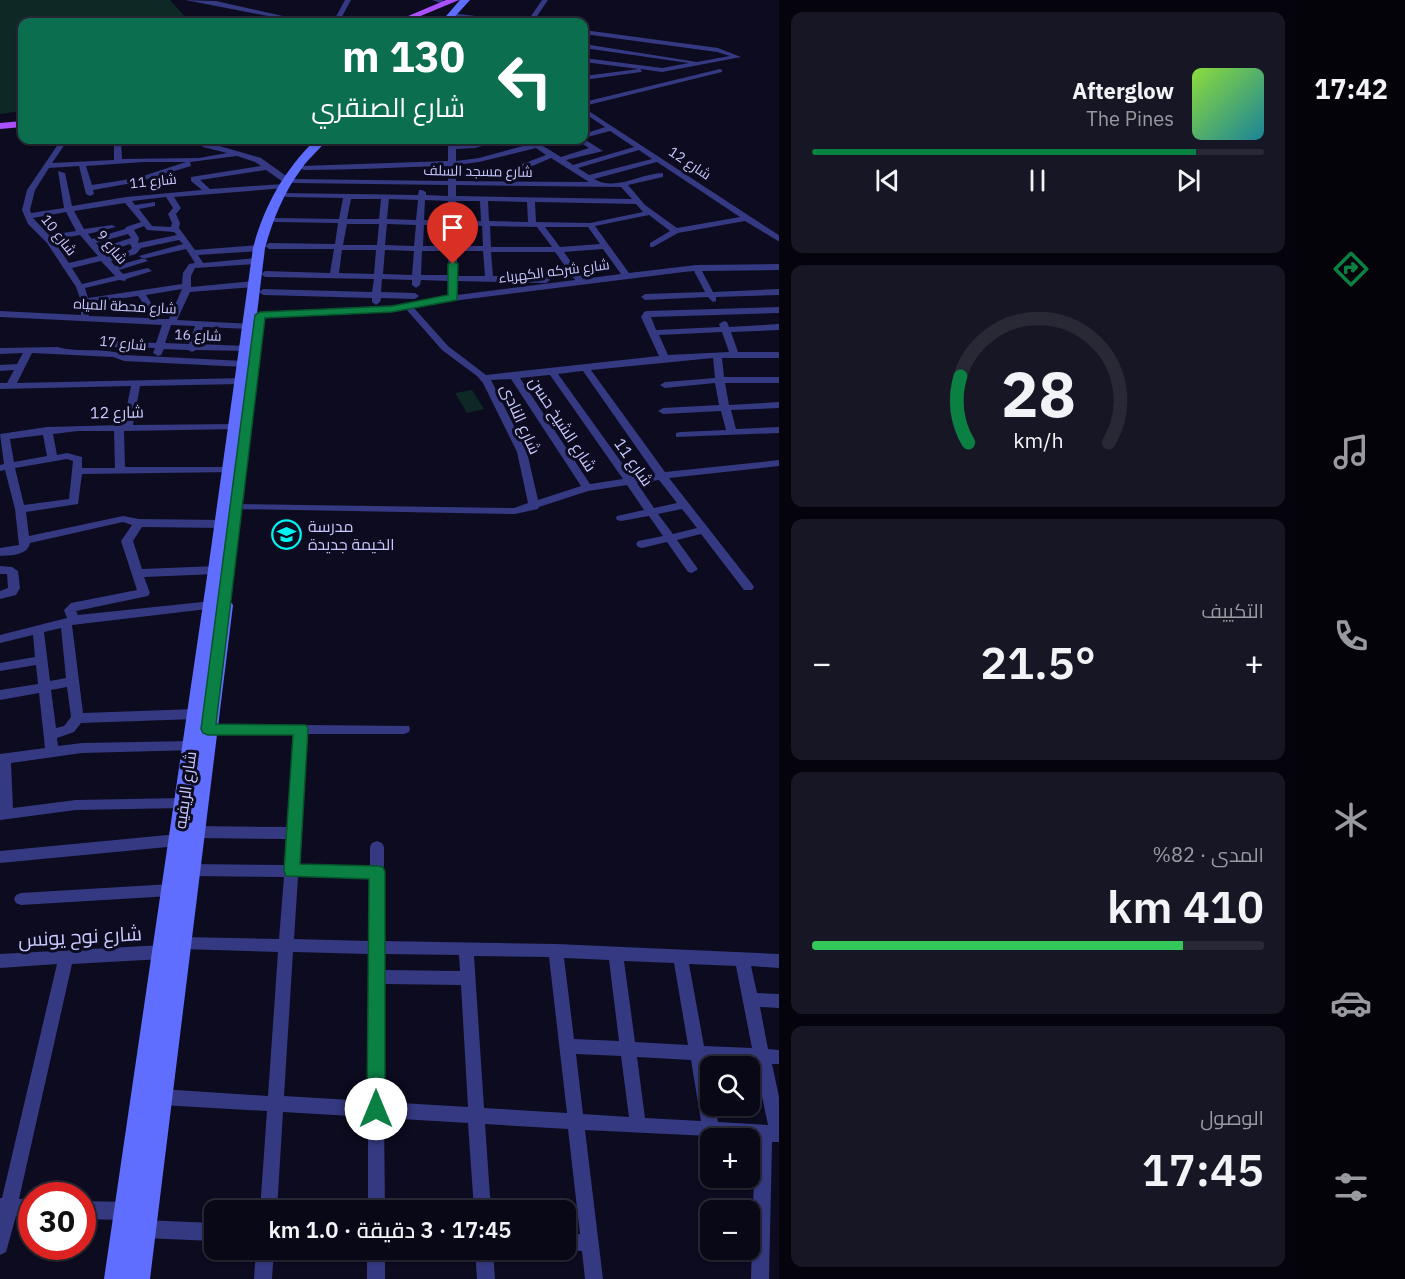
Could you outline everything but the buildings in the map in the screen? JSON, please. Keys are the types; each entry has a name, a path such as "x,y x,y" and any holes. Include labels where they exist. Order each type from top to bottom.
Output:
{"main road":[{"path":"423,18 464,0"},
{"path":"409,18 450,2"},
{"path":"0,128 18,126"}],"street":[{"path":"188,0 230,3 290,18"},
{"path":"338,18 348,0"},
{"path":"435,0 450,2"},
{"path":"449,18 464,0"},
{"path":"533,18 545,0"},
{"path":"588,33 722,51 738,57 669,70 588,61"},
{"path":"588,72 612,36"},
{"path":"588,47 704,63"},
{"path":"645,69 650,56"},
{"path":"588,77 609,76 645,69"},
{"path":"588,103 720,71"},
{"path":"609,76 617,81"},
{"path":"626,87 634,92"},
{"name":"شارع 12","path":"588,115 641,147 779,239"},
{"path":"588,135 611,128"},
{"name":"شارع 10","path":"61,144 28,197 28,216 48,238 80,287 85,301 85,318"},
{"path":"118,144 122,161 138,180 165,194 177,208 172,214 178,233 200,264"},
{"path":"204,144 238,154 268,167 291,182 347,196 638,202"},
{"name":"شارع الريفيه","path":"137,1279 190,870 183,803 196,714 237,507 255,319 270,210 321,144"},
{"path":"449,144 453,198 453,298"},
{"path":"458,144 475,146 483,144"},
{"path":"502,144 510,151"},
{"path":"586,144 608,157"},
{"path":"291,182 376,165 479,160 538,145 600,186"},
{"path":"572,168 641,147"},
{"path":"520,168 556,157 595,149"},
{"path":"41,174 61,173 122,161 198,160 238,154"},
{"path":"588,178 659,159"},
{"path":"88,188 138,180 198,160"},
{"path":"47,166 83,168"},
{"path":"178,168 196,177 268,167"},
{"path":"83,168 94,204"},
{"name":"شارع 9","path":"61,173 68,208 89,242 122,279"},
{"path":"224,174 234,190"},
{"name":"شارع مسجد السلف","path":"291,182 600,186 624,185 660,175"},
{"path":"196,177 193,180 208,191"},
{"name":"شارع الريفيه","path":"261,268 275,220 291,182"},
{"name":"شارع 11","path":"28,216 126,199 234,190 291,182"},
{"path":"113,269 143,259 190,249 261,268 412,302 423,184"},
{"path":"624,185 649,213 676,231"},
{"path":"334,276 347,196"},
{"path":"375,310 386,197"},
{"path":"126,199 154,230 178,233"},
{"path":"484,199 489,279"},
{"path":"531,200 536,224 581,282"},
{"path":"134,208 152,204"},
{"path":"275,220 590,225 649,213"},
{"path":"653,245 676,231 746,218"},
{"path":"89,242 129,231 130,228 146,223"},
{"path":"590,225 627,276"},
{"path":"48,238 112,227"},
{"path":"67,266 133,252 135,239 129,231"},
{"path":"134,244 178,233"},
{"path":"85,301 140,292 186,288 338,248 558,250 605,246"},
{"path":"155,360 186,288 189,268 200,264 334,276 548,280 563,284"},
{"name":"شارع شركه الكهرباء","path":"255,319 375,310 412,302 696,268 779,267"},
{"path":"696,268 719,312 734,354"},
{"path":"80,287 122,279 148,271"},
{"path":"140,292 149,306 153,321"},
{"path":"645,297 779,292"},
{"name":"شارع النادى","path":"412,302 444,348 484,378 522,452 534,507"},
{"path":"664,357 646,317 647,314 779,310"},
{"name":"شارع محطة المياه","path":"0,314 200,323 255,319"},
{"name":"شارع الريفيه","path":"117,1279 171,890 186,836 208,729 217,570 244,365 255,319"},
{"path":"192,349 200,323"},
{"path":"653,333 779,327"},
{"path":"111,349 117,334"},
{"name":"شارع 16","path":"111,349 160,347 192,349 244,365"},
{"name":"شارع 17","path":"0,351 111,349 124,358 244,365"},
{"path":"5,386 20,367 29,350"},
{"path":"484,378 586,369 664,357 717,354 779,355"},
{"path":"717,354 719,380 730,431"},
{"path":"5,386 136,383 244,365"},
{"path":"0,368 20,367"},
{"path":"586,369 662,476 748,587"},
{"name":"شارع 11","path":"552,372 692,569"},
{"name":"شارع الشيخ حسن","path":"514,376 587,488"},
{"path":"665,385 719,380 779,380"},
{"path":"120,471 124,427 136,383"},
{"path":"663,411 779,405"},
{"name":"شارع 12","path":"2,437 47,430 236,427"},
{"path":"47,430 53,459"},
{"path":"680,435 779,430"},
{"path":"0,552 23,549 25,541 20,509 5,467 2,437"},
{"path":"5,467 53,459 75,457 78,459 79,471 74,502 20,509"},
{"path":"237,507 515,511 534,507 587,488 662,476 779,464"},
{"path":"79,471 230,470"},
{"path":"621,518 684,505"},
{"path":"25,541 118,520 139,523 223,524"},
{"path":"50,735 69,729 77,718 72,682 70,610 75,606 144,593 127,541 139,523"},
{"path":"642,544 704,530"},
{"path":"0,570 12,571 14,588 12,592 0,595"},
{"path":"139,573 217,570"},
{"path":"0,639 70,621 217,600"},
{"path":"38,629 52,751"},
{"path":"0,667 41,660"},
{"path":"0,695 72,682"},
{"path":"77,718 196,714"},
{"path":"208,729 404,729"},
{"path":"269,1200 301,729"},
{"path":"183,803 76,805 3,814 2,759 52,751 117,746 191,746"},
{"path":"0,857 186,836 294,833"},
{"path":"376,1200 377,847"},
{"path":"190,870 377,872"},
{"path":"21,899 171,890"},
{"path":"181,943 556,951 779,961"},
{"path":"466,950 481,1200"},
{"path":"556,951 594,1279"},
{"name":"شارع نوح يونس","path":"0,961 163,952"},
{"path":"616,954 638,1125"},
{"path":"0,1246 4,1207 66,957"},
{"path":"680,957 711,1128"},
{"path":"742,959 762,1056 774,1133 760,1279"},
{"path":"376,977 468,978"},
{"path":"751,1000 779,1001"},
{"path":"566,1047 779,1057"},
{"path":"161,1097 700,1128"},
{"path":"96,1210 127,1211"},
{"path":"144,1229 204,1232"},
{"path":"576,1242 590,1243"},
{"path":"263,1279 264,1260"},
{"path":"376,1260 376,1279"},
{"path":"485,1260 486,1279"}],"green space":[{"path":"0,0 170,0 186,18 18,18 18,112 0,114"},
{"path":"472,390 484,409 467,413 455,393"}],"place":[{"name":"مدرسة الخيمة جديدة","path":"287,535"}],"route":[{"path":"376,1109 377,872 292,871 301,729 208,729 260,315 392,309 453,298 453,264"}]}
